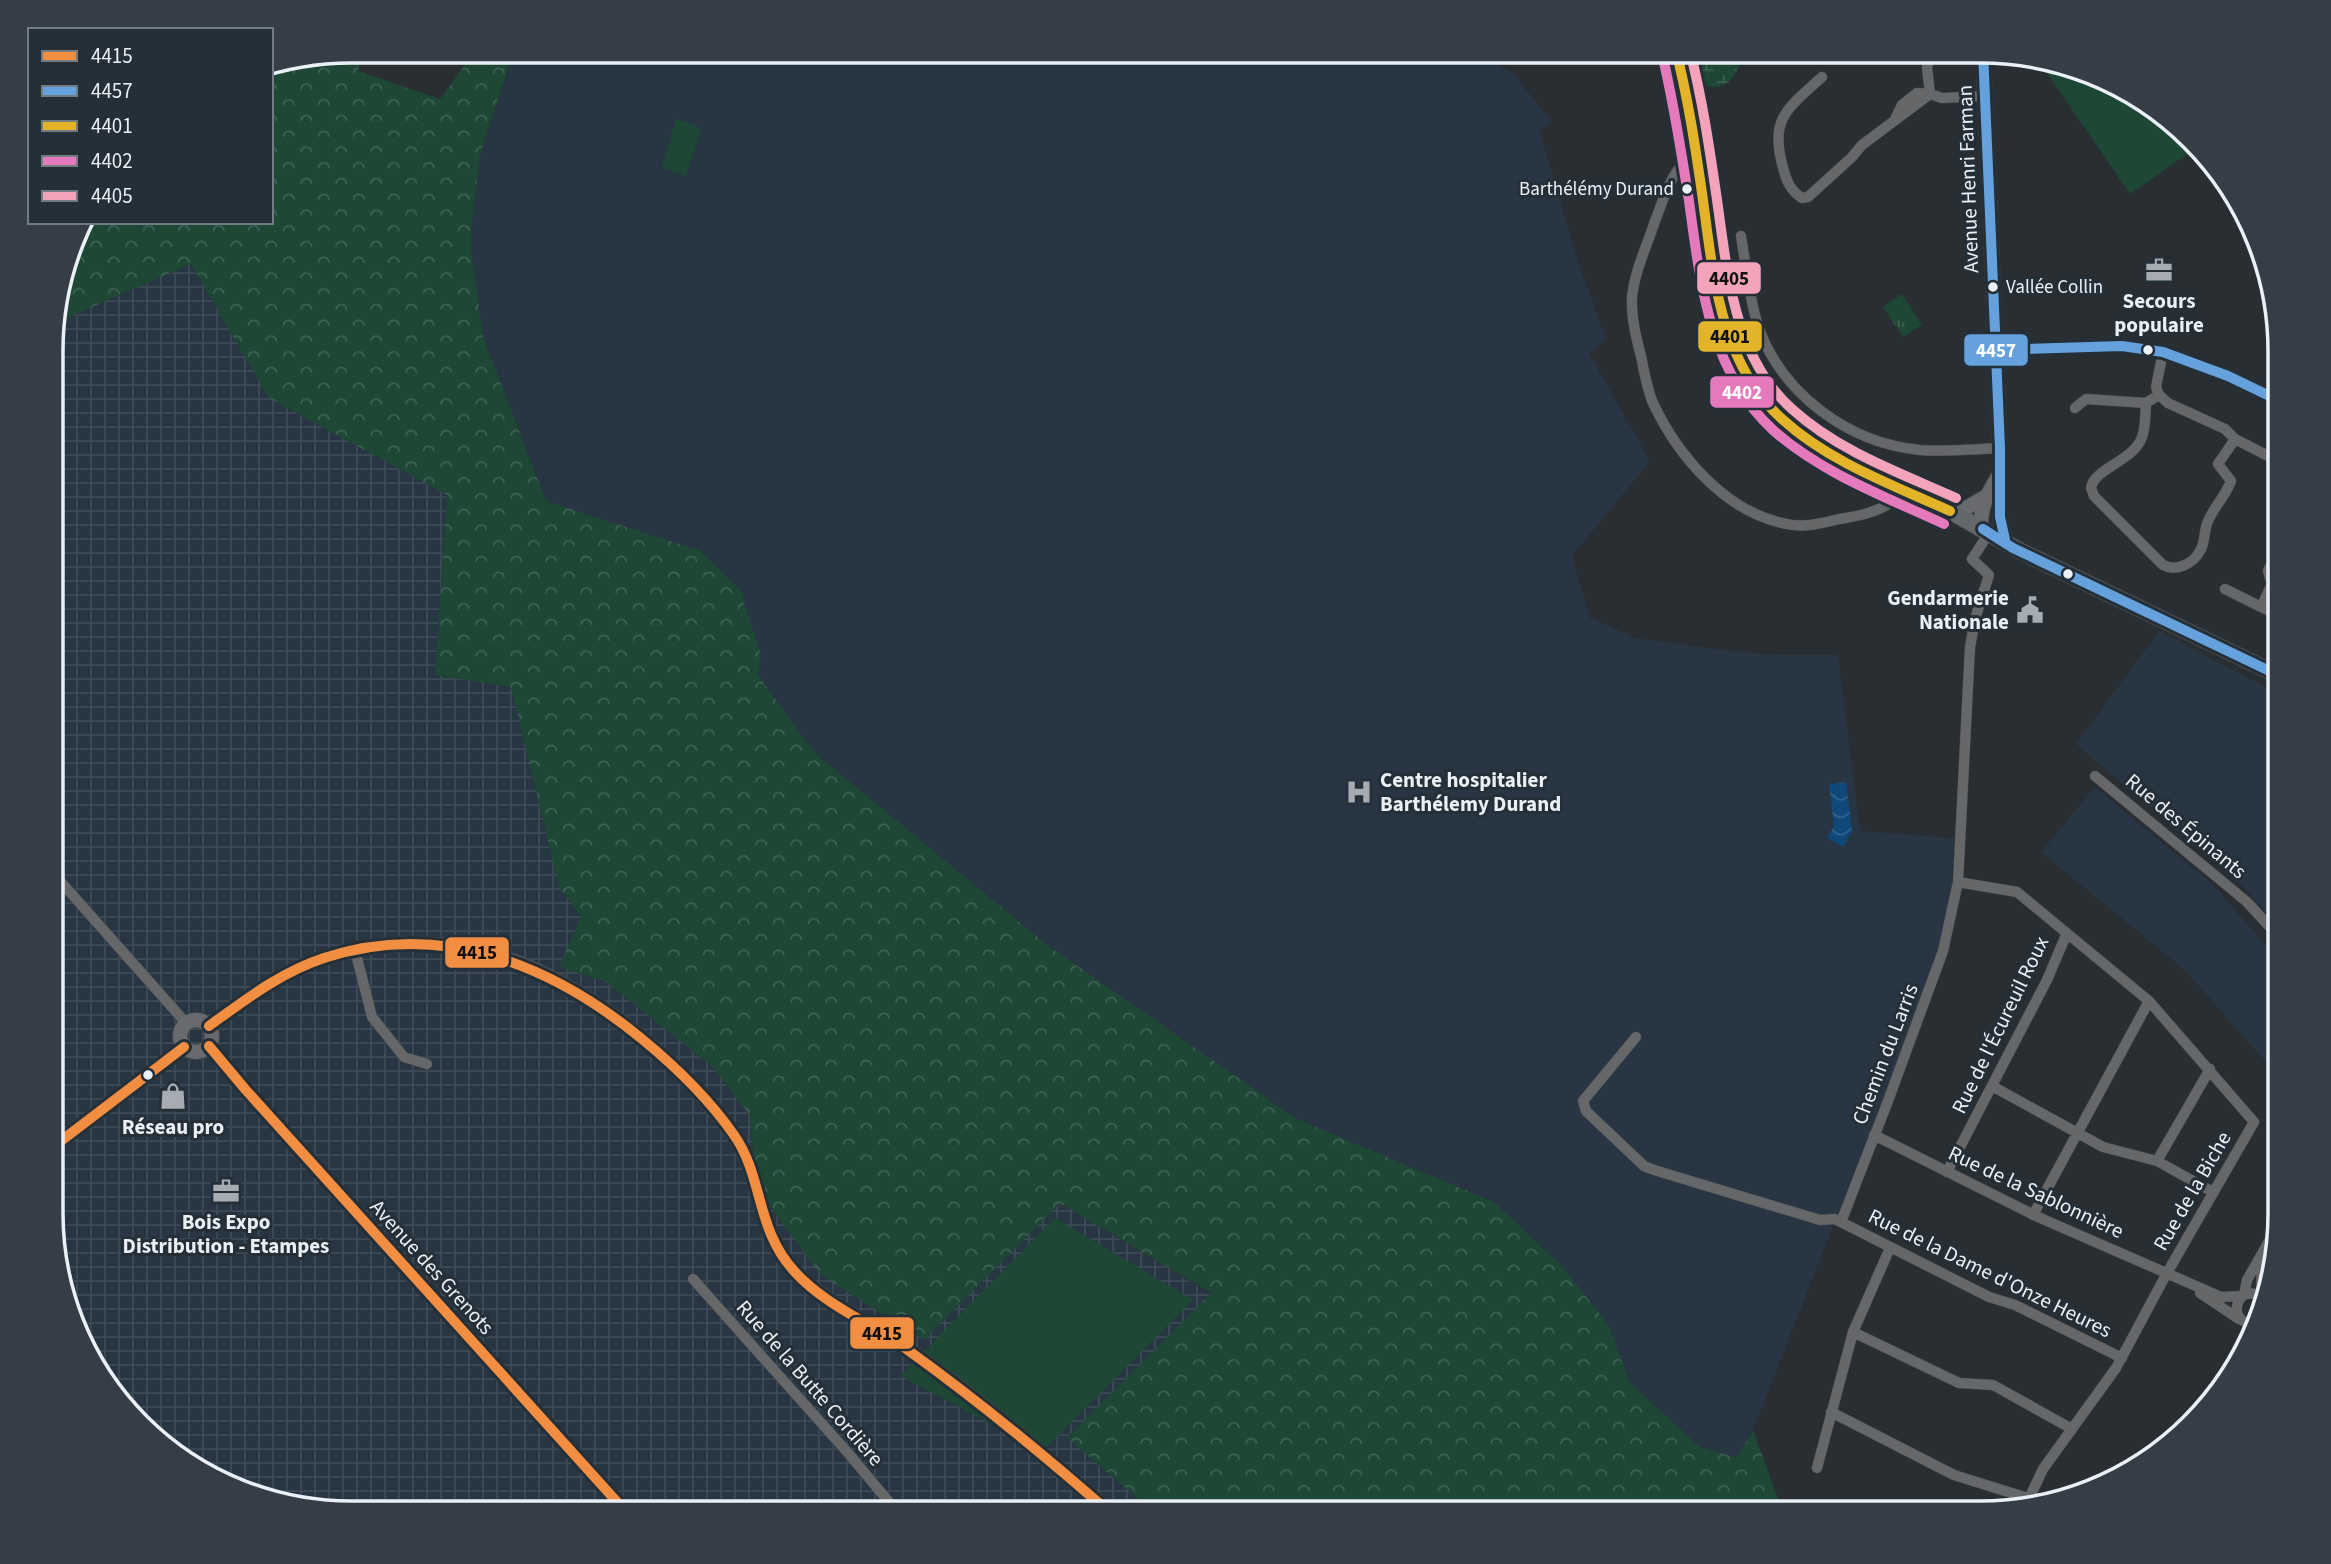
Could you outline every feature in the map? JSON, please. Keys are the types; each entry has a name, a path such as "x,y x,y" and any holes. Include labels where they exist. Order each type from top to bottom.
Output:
{"main road":[{"path":"1679,63 1717,296 1735,352 1749,380 1765,402 1782,419 1813,442 1950,512 2006,544 2268,670"},
{"name":"Avenue Henri Farman","path":"1984,63 2000,448 2000,517 2006,544"},
{"path":"1985,531 1981,511 1985,497 2000,473"},
{"path":"1950,512 1968,507 1985,497"},
{"path":"1985,531 2000,517"},
{"path":"209,1026 259,989 290,972 323,958 382,945 415,943 490,954 554,980 627,1027 659,1053 711,1106 736,1138 749,1168 766,1226 773,1241 796,1272 813,1288 902,1346 1003,1421 1096,1501"},
{"path":"196,1020 209,1026 212,1035 209,1046 201,1052 195,1052 184,1046 180,1034 186,1023 196,1020"},
{"path":"63,1139 184,1046"}],"street":[{"path":"1928,63 1930,94"},
{"path":"1822,76 1787,110 1779,123 1778,138 1783,167 1791,188 1802,198 1808,197 1862,145 1896,117 1902,105 1917,93 1942,98 1985,96"},
{"path":"1695,154 1685,160 1672,180 1632,297 1636,337 1652,401 1698,471 1719,491 1767,519 1788,525 1815,524 1859,515 1890,503"},
{"path":"1741,236 1751,301 1759,328 1770,353 1805,398 1826,415 1859,434 1891,445 1942,451 2000,448"},
{"path":"1996,349 2122,346 2163,352 2206,366 2268,395"},
{"path":"2163,352 2156,387 2159,396 2168,403 2225,429 2235,439 2268,456"},
{"path":"2075,408 2086,399 2146,403 2159,396"},
{"path":"2146,403 2143,436 2136,448 2096,477 2091,488 2094,496 2163,565 2171,569 2180,568 2200,552 2208,521 2231,481 2218,464 2235,439"},
{"name":"Chemin du Larris","path":"1841,1222 1941,959 1958,882 1970,647 1975,619 1989,575 1972,559 1985,531"},
{"path":"2225,589 2268,610"},
{"path":"2261,607 2268,592"},
{"name":"Rue des Épinants","path":"2095,775 2247,902 2268,925"},
{"name":"Rue de la Biche","path":"1958,882 2017,892 2149,1001 2254,1122 2167,1273 2122,1358 2043,1469 2033,1496"},
{"path":"63,884 186,1023"},
{"name":"Rue de l'Écureuil Roux","path":"1947,1172 2047,980 2067,933"},
{"path":"355,950 372,1017 404,1057 427,1064"},
{"path":"2033,1215 2149,1001"},
{"path":"1636,1037 1583,1101 1586,1111 1644,1166 1820,1220 1835,1219 1841,1222"},
{"name":"Avenue des Grenots","path":"209,1046 616,1501"},
{"path":"2157,1161 2210,1069"},
{"path":"1992,1086 2103,1147 2157,1161 2213,1192"},
{"name":"Rue de la Sablonnière","path":"1874,1135 2033,1215 2183,1280"},
{"name":"Rue de la Dame d'Onze Heures","path":"1841,1222 1989,1297 2015,1305 2122,1358"},
{"path":"2247,1320 2236,1305 2266,1247"},
{"path":"1817,1468 1853,1332 1890,1248"},
{"path":"2262,1255 2262,1269"},
{"name":"Rue de la Butte Cordière","path":"693,1279 888,1501"},
{"path":"2183,1280 2221,1297 2252,1293 2256,1296"},
{"path":"2183,1280 2247,1321"},
{"path":"1853,1332 1959,1383 1993,1385 2072,1429"},
{"path":"1831,1412 1954,1475 2022,1498"}],"shaded area":[{"name":"Centre hospitalier Barthélemy Durand","path":"511,63 1495,63 1511,71 1552,122 1539,129 1578,261 1606,339 1589,353 1650,461 1572,556 1590,618 1636,638 1729,651 1838,655 1860,831 1954,838 1952,887 1937,955 1925,992 1753,1430 1737,1458 1699,1446 1630,1383 1608,1324 1559,1263 1494,1202 1297,1119 1046,944 815,753 757,674 701,551 546,501 483,336 470,241 480,155"},
{"path":"191,264 269,398 447,495 435,675 511,687 559,887 581,917 560,967 605,981 713,1067 750,1116 756,1188 924,1340 1060,1203 1211,1294 1067,1438 1141,1501 313,1499 258,1486 223,1471 176,1442 134,1403 111,1373 93,1341 78,1306 65,1251 65,319"},
{"path":"2159,631 2268,689 2268,915 2244,887 2076,744"},
{"path":"2095,787 2212,884 2268,947 2268,1064 2186,971 2041,852"}],"green space":[{"path":"360,63 358,71 440,99 466,63 510,63 480,155 470,241 483,336 546,501 701,551 740,590 761,655 757,674 815,753 1046,944 1297,1119 1494,1202 1559,1263 1608,1324 1630,1383 1699,1446 1737,1458 1753,1430 1779,1501 1141,1501 1067,1438 1211,1293 1060,1203 924,1340 821,1275 756,1188 750,1116 713,1067 605,981 559,967 581,917 559,887 511,687 435,675 447,495 269,398 191,264 65,319 78,258 93,224 273,224 273,74 313,65"},
{"path":"1696,63 1740,63 1736,73 1722,86 1699,84"},
{"path":"2045,71 2090,85 2140,111 2189,153 2130,194"},
{"path":"676,119 701,128 686,176 662,168"},
{"path":"1902,294 1922,325 1903,337 1883,307"},
{"path":"1055,1218 1193,1300 1043,1451 900,1376"}],"water":[{"path":"1846,782 1852,831 1843,847 1827,838 1834,826 1829,784"}],"transit line":[{"name":"4402","path":"1664,63 1704,293 1721,353 1734,381 1751,407 1773,430 1812,459 1855,483 1944,524"},
{"name":"4401","path":"1679,63 1722,314 1744,371 1761,396 1782,419 1820,448 1862,471 1950,511"},
{"name":"4405","path":"1693,63 1705,122 1729,280 1744,337 1756,363 1772,388 1792,409 1829,437 1870,460 1956,498"},
{"name":"4457","path":"1984,63 2000,448 2000,517 2006,544"},
{"name":"4457","path":"1996,350 2122,346 2163,352 2228,376 2268,395"},
{"name":"4457","path":"1983,529 2013,548 2268,670"},
{"name":"4415","path":"209,1026 264,987 293,971 324,958 368,947 410,944 452,947 493,956 532,970 570,989 607,1012 642,1039 714,1109 744,1151 766,1221 782,1256 807,1284 833,1304 905,1348 958,1387 1096,1501"},
{"name":"4415","path":"209,1046 616,1501"},
{"name":"4415","path":"63,1139 184,1047"}],"place":[{"name":"Barthélémy Durand","path":"1687,189"},
{"name":"Secours populaire","path":"2159,270"},
{"name":"Vallée Collin","path":"1993,287"},
{"name":"Gendarmerie Nationale","path":"2030,610"},
{"name":"Centre hospitalier Barthélemy Durand","path":"1359,792"},
{"name":"Réseau pro","path":"173,1096"},
{"name":"Bois Expo Distribution - Etampes","path":"226,1191"}]}
